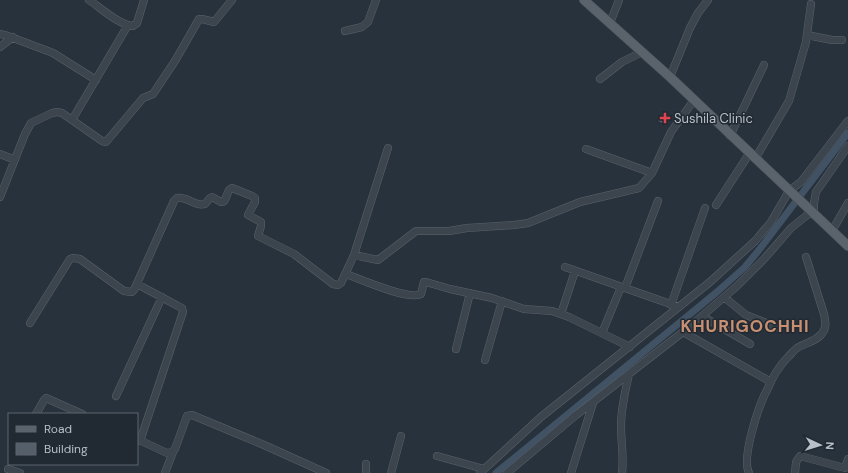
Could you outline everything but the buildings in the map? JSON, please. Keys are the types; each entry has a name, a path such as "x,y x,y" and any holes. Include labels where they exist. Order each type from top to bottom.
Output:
{"main road":[{"path":"584,0 670,77 730,136 848,246"}],"street":[{"path":"89,0 122,22 133,26 137,23 144,0"},
{"path":"0,198 25,134 31,123 57,112 62,113 102,141 106,142 143,98 153,94 175,61 199,19 214,22 232,0"},
{"path":"345,31 362,27 368,22 376,0"},
{"path":"610,23 619,0"},
{"path":"670,77 690,28 698,13 708,0"},
{"path":"716,205 789,102 807,36 811,4"},
{"path":"72,120 128,25"},
{"path":"0,34 13,37 53,53 96,80"},
{"path":"807,36 842,40"},
{"path":"0,47 13,37"},
{"path":"600,79 622,62 642,52"},
{"path":"730,136 764,65"},
{"path":"354,255 378,260 416,231 449,231 528,223 580,202 639,188 652,173 671,132 694,100"},
{"path":"437,456 482,471 541,417 710,282 761,234 791,193 848,121"},
{"path":"507,473 724,298 755,268 791,228 811,212 816,192 848,146"},
{"path":"30,323 70,260 73,258 80,259 124,291 132,292 174,201 177,198 182,198 200,205 205,204 212,197 223,202 225,201 228,190 232,188 255,198 255,202 248,215 261,222 258,234 259,238 294,254 333,284 338,285 342,283 354,255 388,148"},
{"path":"586,149 652,173"},
{"path":"0,154 15,160"},
{"path":"602,333 623,288 658,201"},
{"path":"832,231 848,203"},
{"path":"671,305 705,208"},
{"path":"749,473 746,462 747,451 766,392 771,382 788,357 798,348 819,337 824,331 826,323 824,314 806,257"},
{"path":"565,267 679,308"},
{"path":"561,314 575,271"},
{"path":"346,274 385,289 415,296 421,294 424,282 426,282 484,296 524,309 552,311 630,347"},
{"path":"137,284 182,308 183,312 139,440 167,453 173,452"},
{"path":"456,349 470,293"},
{"path":"116,396 162,297"},
{"path":"724,298 746,315 777,327"},
{"path":"485,360 502,301"},
{"path":"702,316 750,344"},
{"path":"683,332 771,382"},
{"path":"622,473 622,406 629,374"},
{"path":"37,413 46,398 80,413"},
{"path":"571,473 593,403"},
{"path":"165,473 187,416 189,415 264,445 326,473"},
{"path":"391,473 401,436"},
{"path":"795,473 796,462 800,456 845,468 848,459"},
{"path":"366,464 366,473"},
{"path":"9,469 20,473"}],"waterway":[{"path":"496,473 717,292 745,267 848,133"}],"place":[{"name":"Sushila Clinic","path":"665,118"}],"district":[{"name":"KHURIGOCHHI","path":"745,326"}]}
